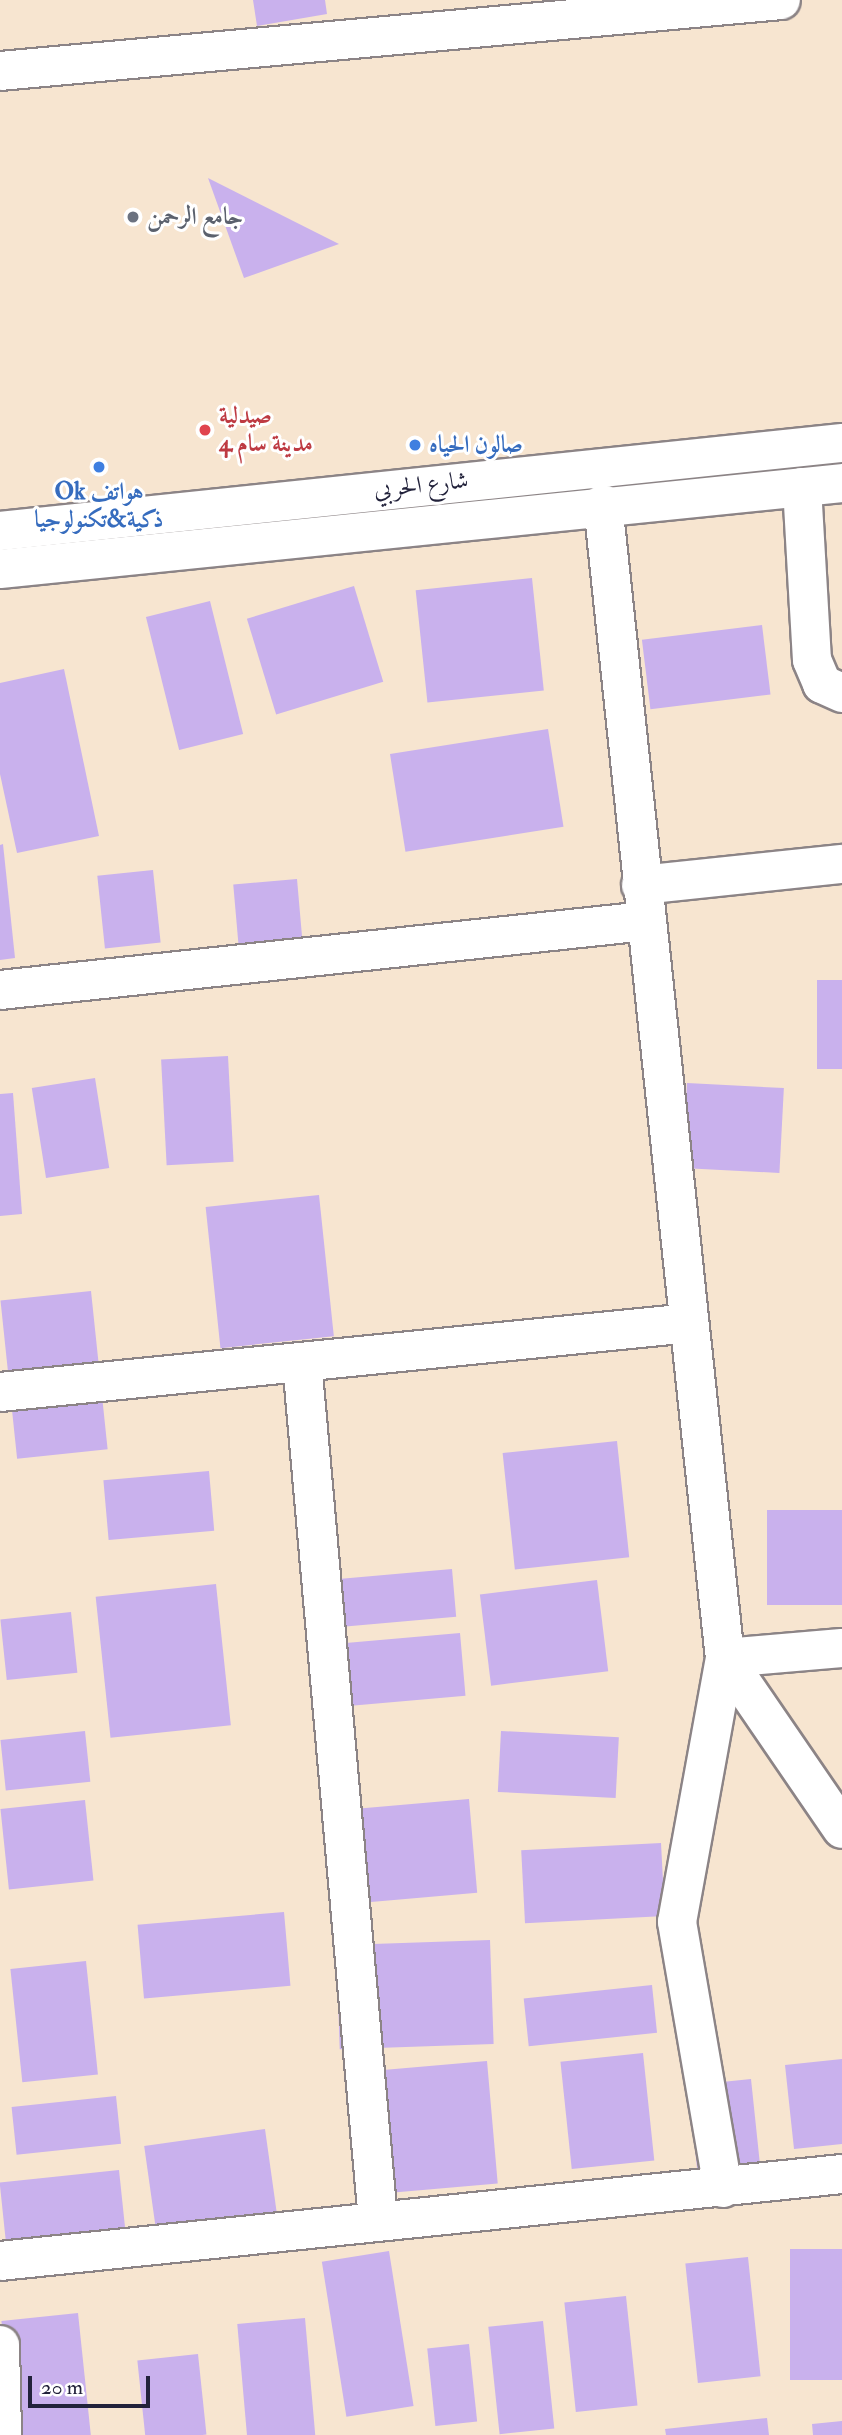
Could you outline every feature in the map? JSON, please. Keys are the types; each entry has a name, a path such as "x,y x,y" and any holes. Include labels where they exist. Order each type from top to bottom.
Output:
{"street":[{"path":"0,71 781,0"},
{"name":"شارع الحربي","path":"0,531 842,443"},
{"name":"شارع الحربي","path":"0,569 603,505 842,483"},
{"path":"802,487 812,660 822,684 842,693"},
{"path":"603,505 725,1658 677,1922 723,2188"},
{"path":"0,990 644,903 842,864"},
{"path":"0,1392 690,1323"},
{"path":"302,1362 378,2220"},
{"path":"725,1658 842,1648"},
{"path":"725,1658 842,1829"},
{"path":"0,2261 842,2174"},
{"path":"0,2345 2,2435"}],"building":[{"path":"253,0 325,0 327,14 257,26"},
{"path":"208,178 339,244 244,278"},
{"path":"532,578 544,690 427,703 416,590"},
{"path":"354,586 383,682 276,714 247,619"},
{"path":"210,601 243,734 179,750 146,617"},
{"path":"762,625 771,694 650,709 642,640"},
{"path":"64,669 99,836 17,853 0,774 0,683"},
{"path":"548,729 563,827 405,852 390,754"},
{"path":"3,844 15,958 0,960 0,845"},
{"path":"153,870 161,943 105,948 97,876"},
{"path":"297,879 302,942 239,947 233,885"},
{"path":"817,980 842,980 842,1069 817,1069"},
{"path":"228,1056 234,1162 167,1165 161,1060"},
{"path":"95,1078 109,1168 46,1178 32,1088"},
{"path":"687,1083 784,1088 779,1173 683,1168"},
{"path":"13,1093 22,1214 0,1216 0,1094"},
{"path":"319,1195 334,1336 220,1348 206,1207"},
{"path":"91,1291 108,1449 17,1459 0,1301"},
{"path":"617,1441 629,1557 515,1569 503,1453"},
{"path":"209,1471 214,1531 109,1540 103,1480"},
{"path":"767,1510 842,1510 842,1605 767,1605"},
{"path":"452,1569 456,1617 312,1629 308,1582"},
{"path":"597,1580 608,1671 491,1686 480,1594"},
{"path":"216,1584 231,1725 111,1738 96,1597"},
{"path":"71,1612 77,1673 7,1680 0,1619"},
{"path":"460,1633 465,1696 317,1709 312,1646"},
{"path":"85,1731 90,1782 6,1791 0,1740"},
{"path":"501,1731 619,1737 616,1798 498,1792"},
{"path":"469,1799 477,1893 357,1903 348,1810"},
{"path":"85,1800 93,1881 9,1889 0,1809"},
{"path":"661,1843 665,1916 525,1923 521,1850"},
{"path":"284,1912 290,1986 144,1999 138,1925"},
{"path":"490,1940 494,2044 340,2049 336,1945"},
{"path":"86,1961 98,2074 22,2082 10,1969"},
{"path":"652,1985 657,2033 529,2046 524,1998"},
{"path":"643,2053 654,2160 572,2169 560,2062"},
{"path":"842,2059 842,2144 794,2149 785,2065"},
{"path":"487,2061 498,2184 388,2193 377,2071"},
{"path":"751,2079 761,2174 698,2181 688,2086"},
{"path":"116,2096 121,2144 17,2155 12,2107"},
{"path":"265,2129 277,2216 156,2233 144,2146"},
{"path":"119,2170 127,2246 8,2258 0,2183"},
{"path":"790,2249 842,2249 842,2380 790,2380"},
{"path":"389,2251 414,2406 346,2417 322,2262"},
{"path":"748,2257 761,2376 698,2383 685,2264"},
{"path":"626,2296 637,2405 576,2412 564,2302"},
{"path":"78,2313 91,2435 13,2435 1,2321"},
{"path":"305,2318 315,2435 247,2435 237,2324"},
{"path":"543,2321 554,2428 500,2434 488,2327"},
{"path":"469,2344 477,2422 435,2426 427,2348"},
{"path":"198,2354 206,2435 145,2435 137,2360"},
{"path":"767,2418 769,2435 666,2435 665,2429"},
{"path":"842,2421 842,2435 813,2435 812,2424"}],"place":[{"name":"جامع الرحمن","path":"133,217"},
{"name":"صيدلية مدينة سام 4","path":"205,430"},
{"name":"صالون الحياه","path":"415,445"},
{"name":"Ok هواتف ذكية&تكنولوجيا","path":"99,467"}]}
